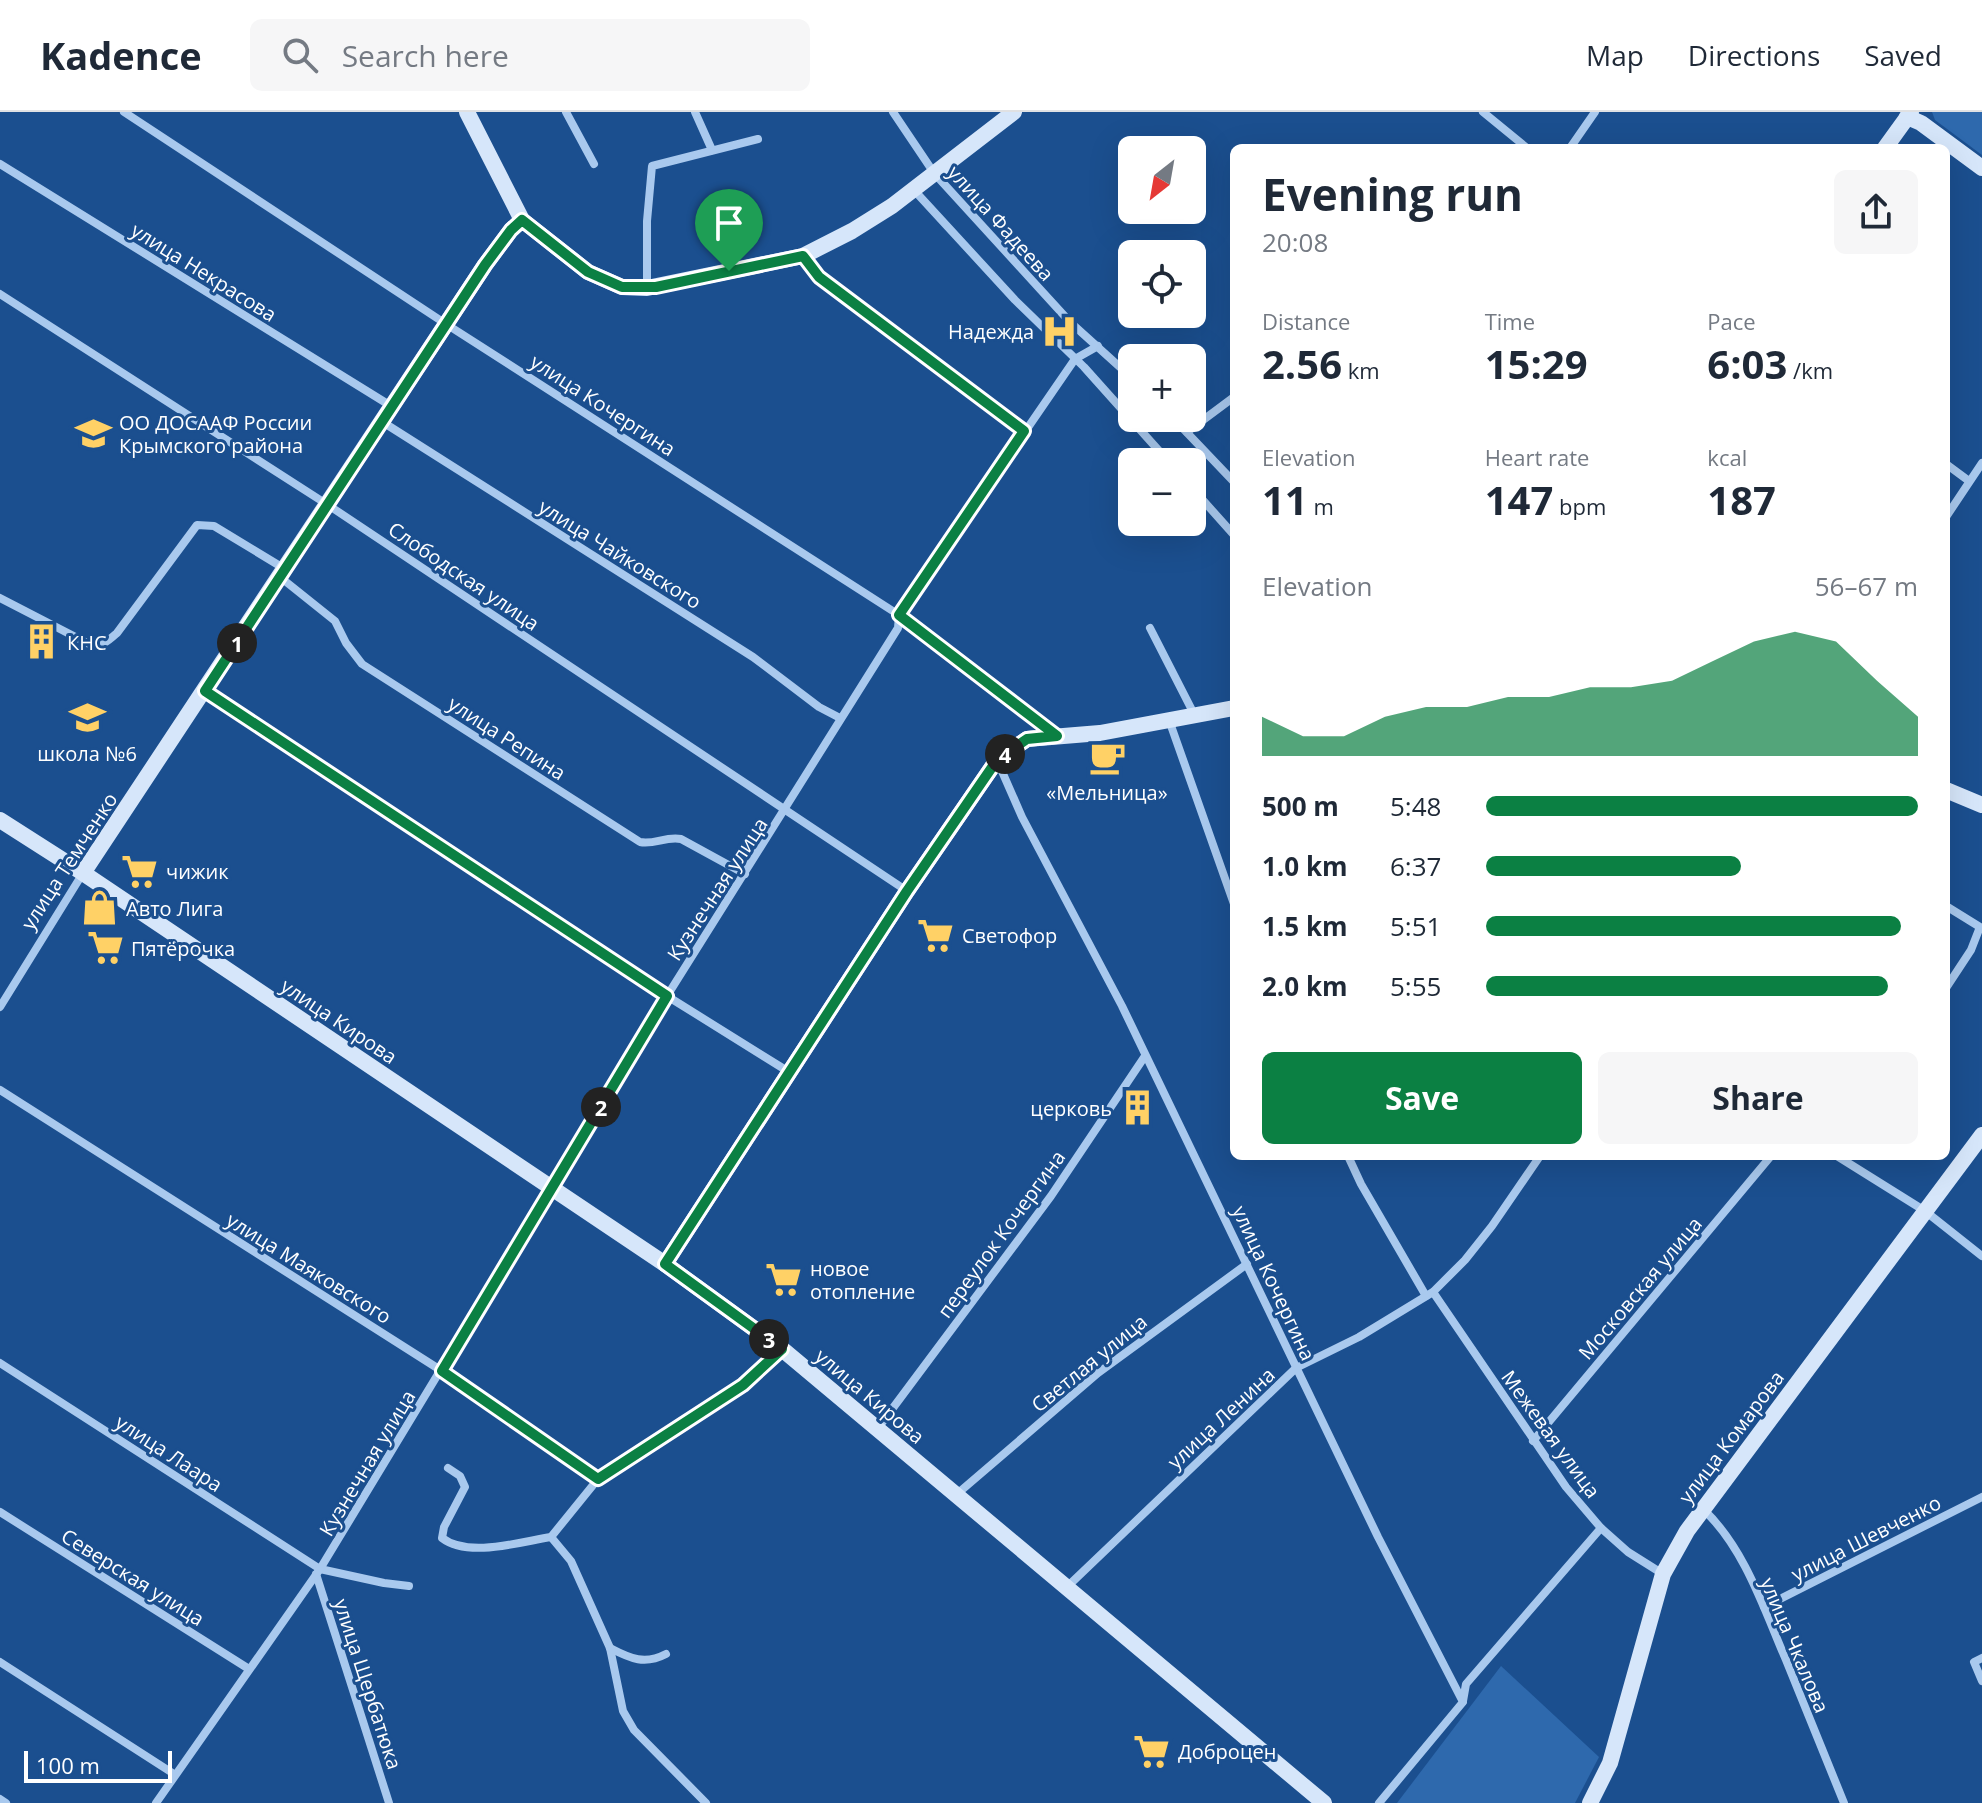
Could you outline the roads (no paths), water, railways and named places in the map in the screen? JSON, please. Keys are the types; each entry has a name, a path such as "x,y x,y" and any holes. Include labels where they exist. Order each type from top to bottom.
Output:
{"main road":[{"path":"467,112 522,220 588,272 622,287 647,288 803,256 892,206 1014,112"},
{"path":"1887,144 1905,114 1949,144"},
{"path":"1950,144 1982,168"},
{"name":"улица Темченко","path":"83,873 328,505 380,421 485,265 522,220"},
{"path":"665,1264 907,891 997,760 1027,739 1100,733 1230,709"},
{"path":"1950,792 1982,805"},
{"name":"улица Кирова","path":"0,820 665,1264 782,1349 1324,1803"},
{"name":"улица Комарова","path":"1590,1803 1610,1763 1663,1574 1676,1549 1702,1508 1982,1135"}],"street":[{"name":"улица Кочергина","path":"124,112 446,324 899,615 1057,736"},
{"path":"566,112 594,164"},
{"path":"695,112 712,150"},
{"name":"улица Фадеева","path":"893,112 934,173 1062,313 1118,365"},
{"path":"1483,112 1522,144"},
{"path":"1573,144 1595,112"},
{"path":"647,288 647,221 652,166 758,139"},
{"name":"улица Некрасова","path":"0,164 391,406"},
{"name":"улица Фадеева","path":"913,189 1156,448"},
{"path":"803,256 819,277 1024,431"},
{"name":"Слободская улица","path":"0,294 328,505 907,891"},
{"path":"1075,359 1098,346"},
{"name":"Кузнечная улица","path":"156,1803 318,1572 553,1189 667,996 898,628 899,615 1075,359"},
{"path":"1206,418 1230,400"},
{"name":"улица Чайковского","path":"380,421 753,657 819,707 840,718"},
{"path":"1187,432 1230,478"},
{"path":"1950,511 1982,463"},
{"path":"1950,467 1969,481"},
{"path":"1206,504 1230,531"},
{"name":"улица Репина","path":"0,598 91,645 99,646 117,633 197,525 214,526 283,573 335,621 362,664 613,825 646,843 672,837 681,839 745,874"},
{"path":"1150,628 1194,715"},
{"path":"205,691 667,996 789,1072"},
{"path":"1169,720 1230,893"},
{"name":"улица Кочергина","path":"997,760 1022,817 1122,1006 1378,1537 1463,1702"},
{"name":"улица Темченко","path":"0,1007 83,873"},
{"path":"1950,908 1980,927 1971,950 1950,982"},
{"name":"переулок Кочергина","path":"878,1428 1051,1196 1145,1056"},
{"name":"улица Маяковского","path":"0,1090 442,1371 598,1479"},
{"name":"Межевая улица","path":"1350,1160 1361,1184 1430,1294 1566,1487 1601,1528 1628,1552 1663,1574"},
{"name":"улица Ленина","path":"1068,1586 1296,1368 1359,1337 1430,1294 1465,1260 1537,1160"},
{"name":"Московская улица","path":"1533,1441 1768,1160"},
{"path":"1844,1160 1925,1211 1982,1256"},
{"name":"Светлая улица","path":"957,1495 1098,1373 1247,1264"},
{"path":"448,1468 460,1476 465,1487 444,1527 442,1538 451,1545 475,1549 551,1537 598,1479 743,1385 782,1349"},
{"name":"улица Лаара","path":"0,1363 318,1572"},
{"name":"улица Шевченко","path":"1764,1607 1982,1497"},
{"name":"улица Чкалова","path":"1702,1508 1716,1521 1735,1550 1764,1607 1844,1803"},
{"name":"Северская улица","path":"0,1512 249,1669"},
{"path":"1379,1803 1463,1702 1466,1684 1601,1528"},
{"path":"551,1537 571,1561 610,1648 623,1711 634,1730 706,1803"},
{"path":"318,1572 409,1586"},
{"name":"улица Щербатюка","path":"318,1572 389,1803"},
{"path":"610,1648 629,1658 646,1662 666,1654"},
{"path":"1982,1658 1974,1662 1982,1681"},
{"path":"0,1662 174,1774"},
{"path":"0,1799 6,1803"}],"place":[{"name":"Надежда","path":"1060,331"},
{"name":"ОО ДОСААФ России Крымского района","path":"93,433"},
{"name":"КНС","path":"41,642"},
{"name":"школа №6","path":"87,718"},
{"name":"«Мельница»","path":"1107,757"},
{"name":"чижик","path":"140,871"},
{"name":"Авто Лига","path":"100,908"},
{"name":"Светофор","path":"936,935"},
{"name":"Пятёрочка","path":"105,948"},
{"name":"церковь","path":"1138,1108"},
{"name":"новое отопление","path":"784,1280"},
{"name":"Доброцен","path":"1152,1751"}]}
